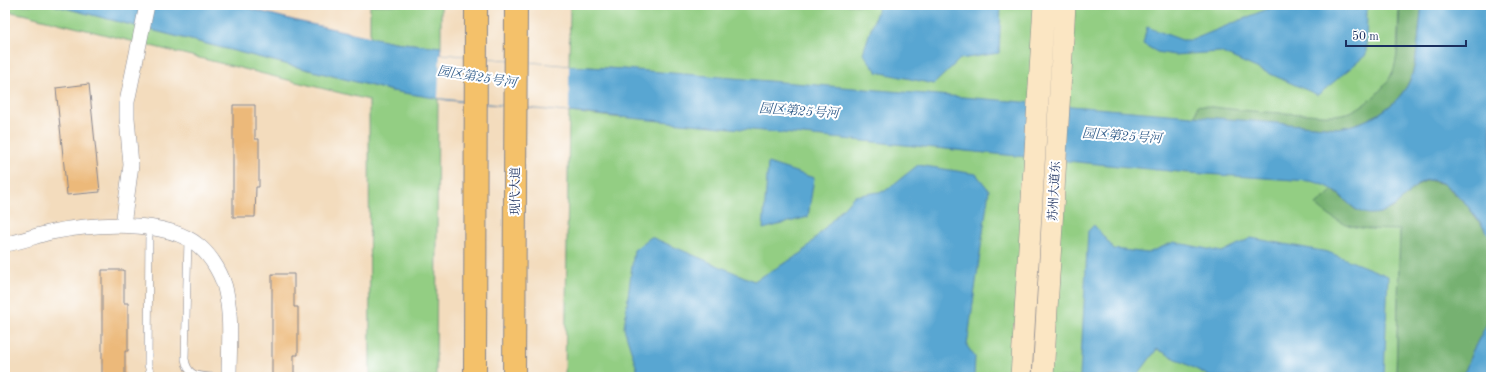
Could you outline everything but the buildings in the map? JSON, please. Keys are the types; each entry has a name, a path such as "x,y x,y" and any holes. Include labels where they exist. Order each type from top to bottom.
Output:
{"main road":[{"path":"475,377 476,5"},
{"name":"现代大道","path":"514,377 516,5"},
{"name":"苏州大道东","path":"1021,377 1044,5"},
{"name":"苏州大道东","path":"1043,377 1065,5"}],"street":[{"path":"124,225 132,156 127,118 127,102 147,5"},
{"path":"5,244 17,243 51,232 124,225 149,227 177,234 188,239 199,246 212,261 220,275 226,291 229,309 229,377"}],"lane":[{"path":"149,227 148,365 153,377"},
{"path":"188,239 186,367 191,373 197,376 214,377"}],"green space":[{"path":"5,5 53,5 392,91 438,98 436,377 370,377 369,100 5,11"},
{"path":"370,5 441,5 441,47 394,42 370,37"},
{"path":"570,5 1399,5 1397,59 1400,230 1396,377 565,377 569,112 622,118 622,69 569,66"},
{"path":"1400,5 1422,5 1417,50 1412,75 1407,86 1400,96 1382,112 1360,123 1337,128 1195,117 1198,105 1252,111 1324,115 1347,113 1358,108 1371,99 1381,89 1393,71 1398,47"},
{"path":"1428,180 1444,184 1466,204 1491,238 1491,316 1472,352 1463,377 1396,377 1400,230 1365,229 1355,227 1336,220 1316,205 1333,190 1356,210 1378,213 1393,208 1419,184"}],"water":[{"name":"园区第25号河","path":"53,5 236,5 297,21 394,42 441,47 440,54 569,66 624,69 1337,128 1360,123 1382,112 1400,96 1407,86 1412,75 1416,59 1422,5 1491,5 1491,238 1464,202 1446,186 1437,181 1428,180 1422,182 1389,209 1380,213 1369,214 1358,211 1332,189 1309,181 1189,173 447,100 392,91"},
{"path":"879,5 1001,5 999,53 960,59 934,84 877,72 863,53"},
{"path":"1277,5 1371,5 1367,10 1366,55 1318,95 1220,52 1174,55 1157,52 1143,44 1147,27 1182,40 1192,40"},
{"path":"768,163 814,178 808,217 763,229"},
{"path":"918,165 976,174 989,190 967,346 975,357 974,377 637,377 637,369 624,328 634,250 651,237 754,281 802,253 854,196 885,191"},
{"path":"1094,225 1114,249 1148,253 1174,242 1222,252 1251,238 1328,252 1388,276 1384,377 1211,377 1157,349 1136,377 1080,377 1088,231"},
{"path":"1491,316 1491,377 1463,377 1472,352"}],"pier":[{"path":"440,54 569,66 569,112 438,98"}]}
